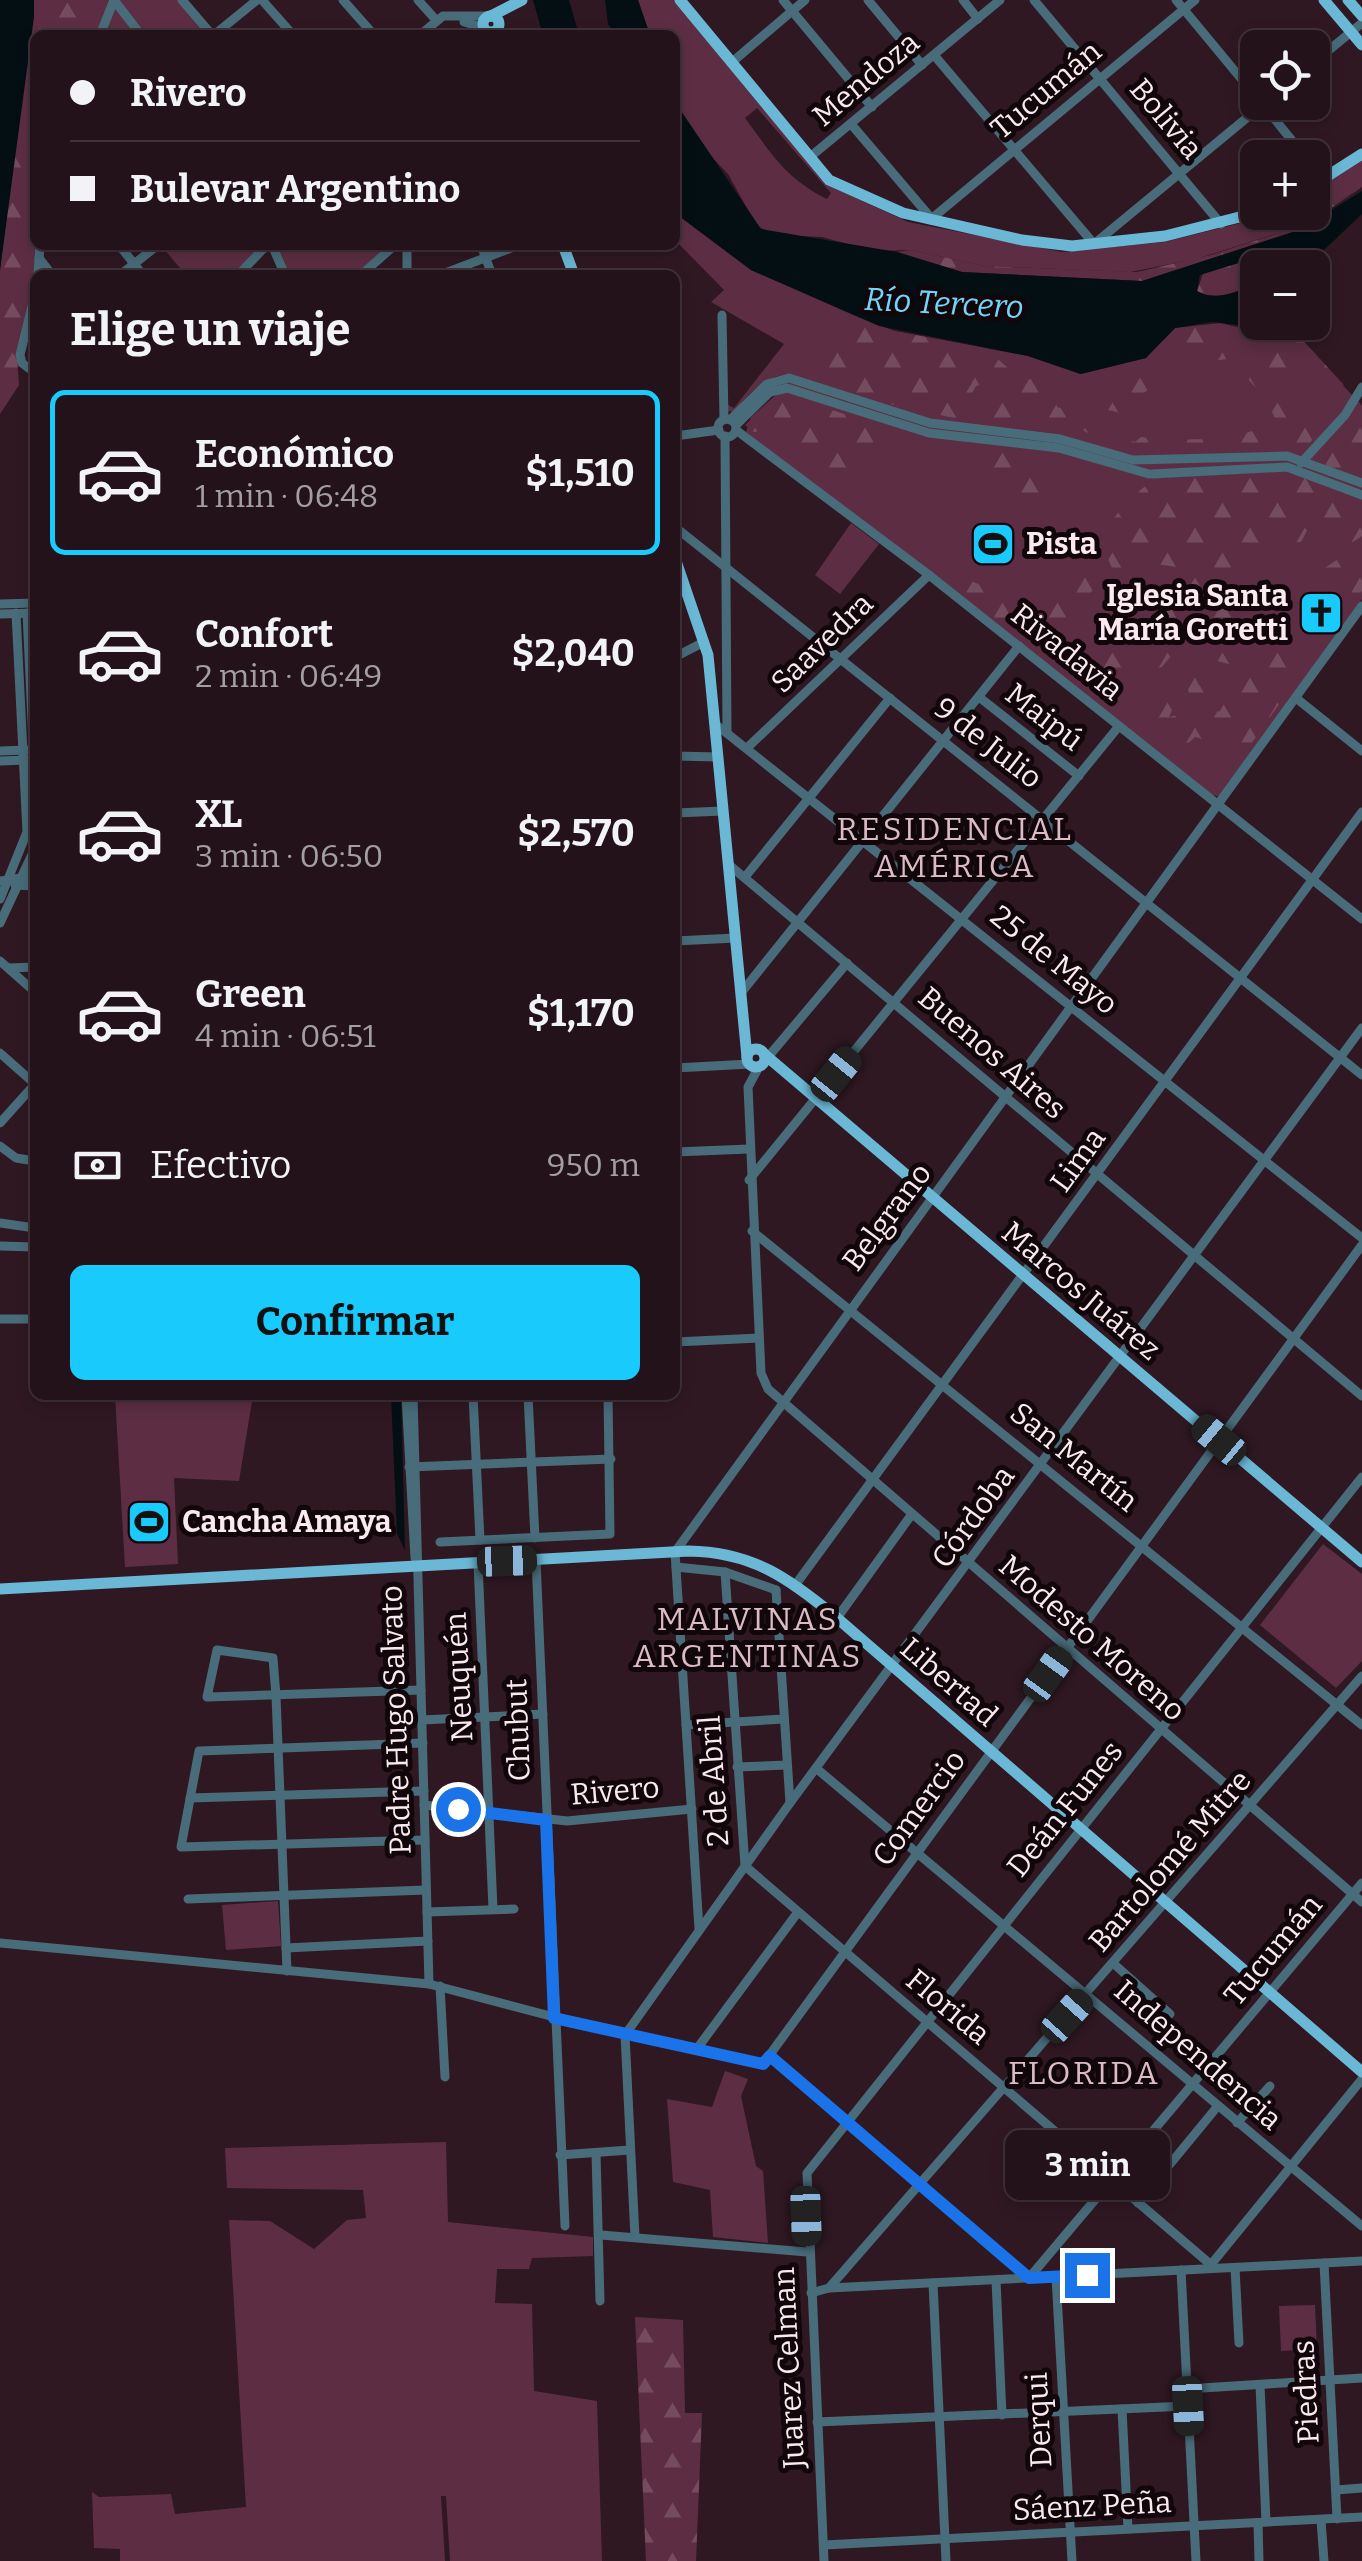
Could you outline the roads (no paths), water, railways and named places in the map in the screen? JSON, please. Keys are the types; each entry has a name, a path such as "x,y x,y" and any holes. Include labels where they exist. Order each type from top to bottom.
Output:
{"main road":[{"path":"680,0 837,185 931,219 1048,245 1165,236 1240,218"},
{"path":"689,0 695,18"},
{"path":"1324,0 1362,45"},
{"path":"1348,0 1362,20"},
{"path":"492,26 516,3"},
{"path":"1330,175 1362,154"},
{"name":"Marcos Juárez","path":"680,572 704,642 744,1020 759,1059 816,1098 1362,1562"},
{"name":"Libertad","path":"0,1588 675,1552 742,1557 794,1583 837,1618 1362,2072"}],"street":[{"path":"102,30 114,0"},
{"path":"114,0 137,30"},
{"path":"182,0 209,30"},
{"path":"220,30 260,0 288,30"},
{"path":"343,0 370,30"},
{"path":"418,0 436,20"},
{"path":"783,0 872,106"},
{"path":"731,62 805,0"},
{"path":"868,0 922,65"},
{"path":"963,0 978,18"},
{"name":"Mendoza","path":"810,157 1000,0"},
{"name":"Bolivia","path":"1034,0 1221,224"},
{"path":"1176,0 1240,76"},
{"name":"Tucumán","path":"931,219 1195,0"},
{"path":"425,30 445,15 492,26"},
{"path":"1330,49 1362,20"},
{"path":"934,55 1094,244 1242,120"},
{"path":"1276,120 1292,140"},
{"path":"851,124 931,219"},
{"path":"39,270 40,250"},
{"path":"123,250 139,270"},
{"path":"126,270 152,250"},
{"path":"243,270 265,250"},
{"path":"366,270 388,250"},
{"path":"483,250 490,270"},
{"path":"454,270 506,250"},
{"path":"40,258 48,270"},
{"path":"30,313 20,351 22,363 30,369"},
{"path":"722,315 728,427 727,732"},
{"path":"680,435 728,427 767,384 789,378 949,430 1059,448 1150,474 1300,464 1362,483"},
{"path":"1300,464 1360,395"},
{"name":"Rivadavia","path":"728,427 929,574 1362,919"},
{"path":"949,430 1060,439 1151,462 1280,456 1362,494"},
{"path":"1150,474 1157,467 1151,462"},
{"name":"9 de Julio","path":"680,531 1046,819 1362,1075"},
{"name":"Saavedra","path":"748,747 929,574"},
{"path":"0,604 30,603"},
{"name":"Belgrano","path":"675,1552 1362,606"},
{"path":"0,614 26,613 30,755 26,841 0,899"},
{"path":"680,654 704,642"},
{"path":"741,993 1019,646"},
{"path":"745,877 890,698"},
{"name":"Maipú","path":"978,698 1079,776"},
{"path":"1296,698 1362,751"},
{"name":"25 de Mayo","path":"714,723 1362,1241"},
{"path":"749,1180 1119,726"},
{"path":"0,751 30,755"},
{"path":"0,761 30,755"},
{"path":"680,756 718,757"},
{"path":"680,813 723,811"},
{"name":"Lima","path":"794,1583 874,1481 1362,812"},
{"path":"22,876 30,859"},
{"name":"Buenos Aires","path":"728,864 1362,1396"},
{"path":"8,883 30,876"},
{"path":"0,923 8,883"},
{"path":"680,941 736,938"},
{"name":"Modesto Moreno","path":"847,963 759,1059 748,1087 749,1180 764,1384 1362,1902"},
{"path":"3,965 30,967"},
{"path":"3,965 30,988"},
{"name":"Córdoba","path":"625,2034 790,1803 1362,1028"},
{"path":"0,1053 30,1080"},
{"path":"680,1067 759,1059"},
{"path":"0,1123 30,1090"},
{"path":"0,1146 16,1158 30,1161"},
{"path":"680,1152 749,1149"},
{"path":"0,1223 30,1227"},
{"name":"San Martín","path":"752,1231 1362,1725"},
{"name":"Comercio","path":"768,2059 1362,1241"},
{"path":"0,1246 30,1246"},
{"path":"0,1319 30,1318"},
{"path":"680,1342 758,1338"},
{"name":"Padre Hugo Salvato","path":"409,1400 429,1984"},
{"path":"472,1400 480,1540"},
{"path":"528,1400 535,1538"},
{"path":"440,1542 608,1533 608,1400"},
{"path":"412,1467 611,1459"},
{"name":"Padre Hugo Salvato","path":"412,1467 416,1566"},
{"name":"Deán Funes","path":"807,2172 1362,1476"},
{"path":"837,1618 912,1514"},
{"path":"1308,1544 1325,1538 1338,1541"},
{"path":"675,1552 699,1929"},
{"name":"Chubut","path":"536,1560 565,2226"},
{"name":"Neuquén","path":"478,1563 493,1909"},
{"path":"676,1567 725,1572 776,1590 794,1583"},
{"name":"2 de Abril","path":"725,1572 745,1866"},
{"path":"776,1590 790,1803"},
{"path":"288,1971 276,1696 273,1658 217,1650 206,1698 276,1696 421,1690"},
{"name":"Bartolomé Mitre","path":"829,2288 1362,1676"},
{"path":"422,1720 543,1714"},
{"path":"686,1725 784,1719"},
{"path":"422,1744 199,1751 180,1847 425,1840"},
{"path":"738,1767 787,1765"},
{"name":"Independencia","path":"817,1769 1088,1992 1192,2086 1362,2226"},
{"path":"190,1798 424,1791"},
{"name":"Rivero","path":"424,1805 546,1820 692,1809"},
{"name":"Florida","path":"745,1866 1209,2267"},
{"name":"Tucumán","path":"1029,2278 1362,1883"},
{"path":"188,1899 426,1890"},
{"path":"427,1912 514,1908"},
{"path":"696,2050 798,1912"},
{"path":"286,1948 428,1941"},
{"path":"0,1943 429,1984 554,2018 696,2050 768,2059 1029,2278"},
{"path":"1114,1964 1170,2014"},
{"path":"440,1986 445,2077"},
{"path":"625,2034 635,2237"},
{"path":"1209,2267 1362,2079"},
{"path":"1237,2124 1270,2086"},
{"path":"1138,2203 1217,2107"},
{"path":"560,2155 630,2150"},
{"path":"596,2154 602,2234 600,2301"},
{"name":"Juarez Celman","path":"807,2172 807,2252 824,2561"},
{"path":"602,2234 807,2252"},
{"path":"811,2293 829,2288 1362,2261"},
{"name":"Piedras","path":"1324,2263 1337,2519"},
{"path":"1235,2268 1239,2343"},
{"path":"1181,2270 1196,2561"},
{"name":"Derqui","path":"1056,2277 1072,2561"},
{"path":"996,2280 1002,2414"},
{"path":"933,2283 946,2561"},
{"path":"1186,2389 1362,2378"},
{"path":"1259,2561 1260,2385"},
{"path":"818,2422 1188,2406"},
{"path":"1122,2409 1128,2529"},
{"path":"1336,2490 1362,2488"},
{"name":"Sáenz Peña","path":"824,2545 1362,2518"},
{"path":"1321,2520 1324,2561"}],"water":[{"path":"0,0 34,0 34,17 0,270"},
{"path":"533,0 569,0 578,30 542,30"},
{"path":"605,0 638,0 648,30 612,30"},
{"name":"Río Tercero","path":"680,109 761,229 897,252 962,272 1142,281 1299,230 1330,230 1330,211 1362,191 1362,214 1324,250 1240,250 1240,263 1200,275 1197,291 1204,294 1220,296 1240,290 1240,325 1212,322 1175,328 1146,358 1081,374 1028,356 879,326 751,270 680,217"},
{"path":"391,1400 401,1400 405,1550 397,1534"}],"place":[{"name":"Pista","path":"993,544"},
{"name":"Iglesia Santa María Goretti","path":"1321,613"},
{"name":"Cancha Amaya","path":"149,1522"}],"district":[{"name":"RESIDENCIAL AMÉRICA","path":"955,848"},
{"name":"MALVINAS ARGENTINAS","path":"748,1638"},
{"name":"FLORIDA","path":"1084,2073"}]}
